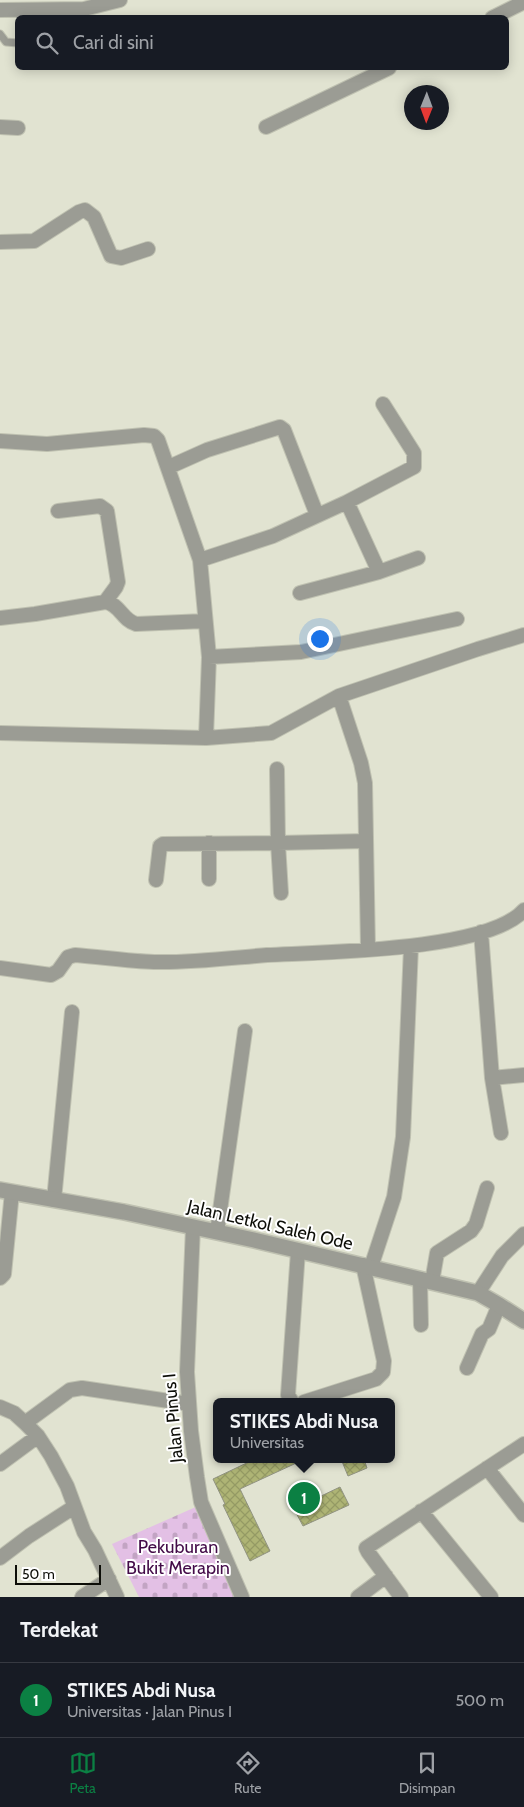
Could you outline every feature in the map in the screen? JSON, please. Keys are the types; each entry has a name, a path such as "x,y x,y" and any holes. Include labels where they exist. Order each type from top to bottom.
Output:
{"street":[{"path":"0,10 39,14 84,9 120,0"},
{"path":"498,15 522,2"},
{"path":"266,127 385,70"},
{"path":"0,128 18,128"},
{"path":"0,242 34,241 85,210 94,217 111,256 121,258 148,249"},
{"path":"200,560 272,536 347,502 414,467 414,453 383,404"},
{"path":"168,467 208,450 280,427 284,430 317,515"},
{"path":"0,441 47,444 150,435 158,440 200,560 209,657 206,738"},
{"path":"347,502 379,572"},
{"path":"58,511 100,506 107,511 118,582 105,602"},
{"path":"300,594 379,572 418,558"},
{"path":"0,618 105,602 114,604 127,620 136,624 205,620"},
{"path":"209,657 301,652 457,619"},
{"path":"0,733 206,738 271,733 339,696 524,635"},
{"path":"339,696 361,763 365,784 368,949"},
{"path":"277,769 281,894"},
{"path":"156,880 160,846 164,844 366,840"},
{"path":"209,843 209,879"},
{"path":"0,968 51,975 55,974 65,959 71,955 154,962 411,947 480,932 509,922 524,910"},
{"path":"480,932 492,1078 501,1133"},
{"path":"317,1398 376,1379 383,1372 384,1361 367,1266 394,1197 403,1137 411,947"},
{"path":"54,1200 72,1012"},
{"path":"217,1232 245,1031"},
{"path":"492,1078 524,1076"},
{"path":"421,1325 426,1280 437,1253 472,1231 487,1188"},
{"path":"0,1278 4,1274 6,1191"},
{"name":"Jalan Letkol Saleh Ode","path":"6,1191 124,1212 426,1280 478,1293 522,1316"},
{"name":"Jalan Pinus I","path":"192,1227 187,1372 190,1431 201,1502 242,1597"},
{"path":"478,1293 502,1256 524,1234"},
{"path":"290,1398 288,1395 298,1251"},
{"path":"467,1368 482,1334 488,1329 500,1305"},
{"path":"25,1423 70,1390 82,1388 189,1404"},
{"path":"0,1407 14,1413 38,1436 68,1486 84,1532 95,1550 117,1597"},
{"path":"0,1464 38,1436"},
{"path":"401,1597 366,1548 524,1444"},
{"path":"487,1468 524,1515"},
{"path":"0,1558 74,1507"},
{"path":"421,1511 489,1596"},
{"path":"358,1597 386,1576"},
{"path":"82,1597 109,1579"}],"lane":[{"path":"0,34 6,42 15,43"}],"green space":[{"name":"Pekuburan Bukit Merapin","path":"198,1506 240,1597 139,1597 112,1544"}],"building":[{"path":"247,1463 296,1463 240,1489 270,1551 250,1561 223,1505 225,1504 213,1479"},
{"path":"343,1463 365,1463 367,1468 348,1476"},
{"path":"340,1487 349,1505 303,1526 294,1509"}],"place":[{"name":"STIKES Abdi Nusa","path":"304,1498"}]}
